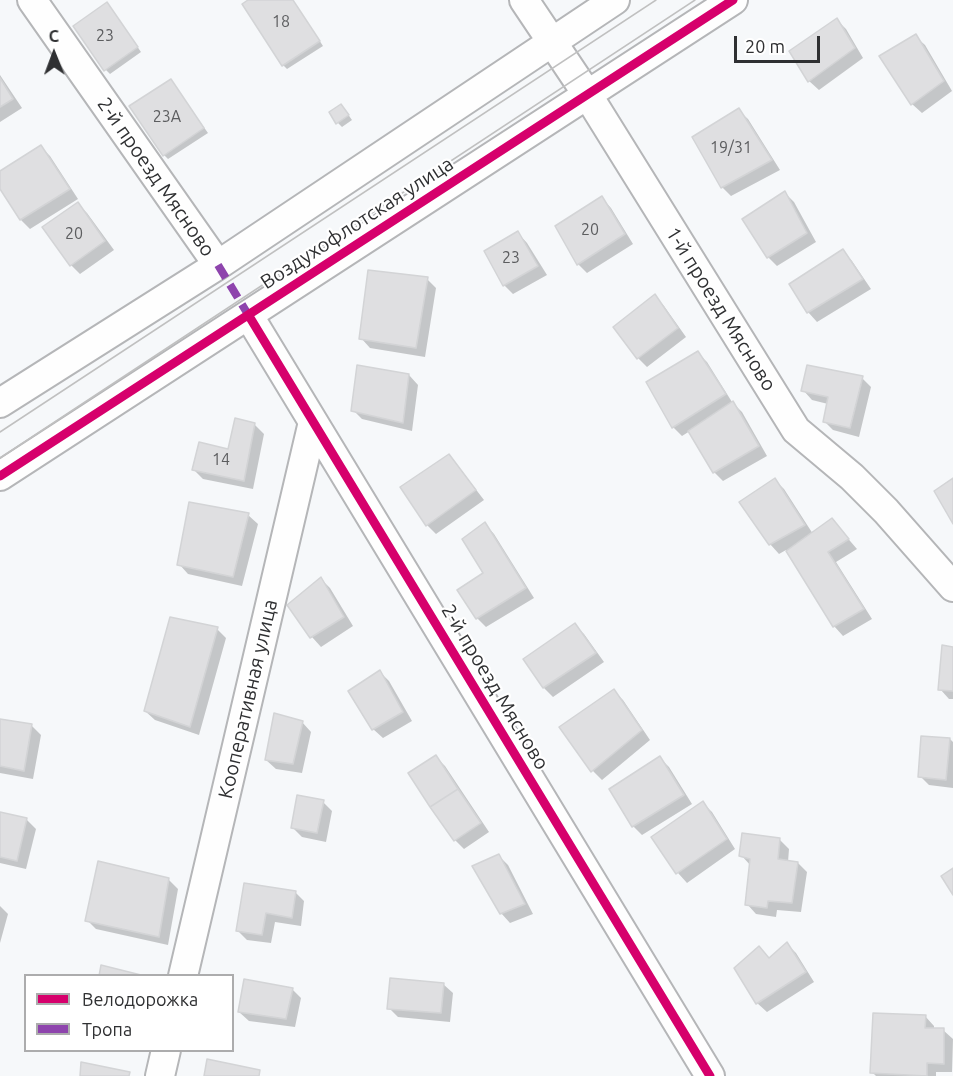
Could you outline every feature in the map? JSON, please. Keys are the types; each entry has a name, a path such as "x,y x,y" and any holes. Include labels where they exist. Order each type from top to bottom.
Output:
{"street":[{"name":"2-й проезд Мясново","path":"32,0 218,265"},
{"name":"1-й проезд Мясново","path":"524,0 587,94 796,430 852,477 886,511 953,587"},
{"name":"Воздухофлотская улица","path":"0,404 218,265 615,0"},
{"name":"Воздухофлотская улица","path":"0,476 733,0"},
{"name":"2-й проезд Мясново","path":"249,316 710,1076"},
{"name":"Кооперативная улица","path":"183,974 313,422"},
{"path":"160,1076 165,1052"}],"building":[{"path":"248,0 293,0 320,41 282,66 242,4"},
{"path":"107,2 138,47 104,71 73,26"},
{"path":"837,18 855,48 808,82 789,51"},
{"path":"916,34 944,81 911,105 879,56"},
{"path":"0,78 13,99 0,107"},
{"path":"171,79 204,128 163,156 129,106"},
{"path":"341,104 349,115 336,124 329,112"},
{"path":"739,108 772,160 721,188 692,137"},
{"path":"41,145 70,189 20,220 0,189 0,171"},
{"path":"785,191 807,233 767,258 742,219"},
{"path":"602,196 625,234 577,265 555,226"},
{"path":"78,202 105,241 70,266 42,227"},
{"path":"518,231 538,266 503,286 484,251"},
{"path":"843,249 863,279 807,313 789,284"},
{"path":"368,270 428,277 416,348 359,339"},
{"path":"655,294 678,328 637,359 613,327"},
{"path":"698,351 726,394 672,428 646,382"},
{"path":"357,365 409,374 403,423 351,411"},
{"path":"807,365 863,376 850,428 823,422 828,397 801,391"},
{"path":"733,401 759,446 713,473 688,431"},
{"path":"235,418 255,423 244,481 192,470 199,442 228,449"},
{"path":"449,454 476,490 426,526 400,487"},
{"path":"775,478 805,525 769,545 739,502"},
{"path":"953,478 953,524 934,491"},
{"path":"189,502 249,513 233,577 177,565"},
{"path":"832,518 849,539 828,552 864,609 833,627 786,551"},
{"path":"485,522 526,588 476,619 457,590 483,573 462,539"},
{"path":"321,577 344,617 310,638 287,605"},
{"path":"170,617 218,627 190,727 144,711"},
{"path":"575,623 596,653 543,688 523,659"},
{"path":"942,645 953,647 953,691 938,690"},
{"path":"380,670 403,712 372,730 348,691"},
{"path":"614,689 642,730 591,772 559,727"},
{"path":"274,713 303,721 293,764 265,760"},
{"path":"0,719 32,724 24,771 0,766"},
{"path":"921,736 950,738 946,780 918,777"},
{"path":"436,755 458,789 430,807 408,773"},
{"path":"660,756 684,795 632,827 609,789"},
{"path":"458,789 481,823 454,841 430,807"},
{"path":"297,795 324,800 317,833 291,828"},
{"path":"703,801 727,839 676,874 651,837"},
{"path":"0,812 27,818 17,861 0,857"},
{"path":"742,833 780,838 778,859 798,862 792,903 768,901 767,908 745,905 750,859 739,856"},
{"path":"499,854 525,904 500,914 472,866"},
{"path":"98,861 169,878 159,937 85,921"},
{"path":"953,868 953,895 941,876"},
{"path":"244,883 296,891 292,918 266,913 262,935 236,931"},
{"path":"787,942 806,972 756,1004 734,968 759,946 769,958"},
{"path":"101,965 137,974 99,974"},
{"path":"390,978 444,983 441,1013 387,1009"},
{"path":"244,979 293,988 286,1019 238,1012"},
{"path":"873,1013 926,1015 925,1028 944,1028 944,1064 927,1063 927,1076 870,1073"},
{"path":"207,1059 260,1070 259,1076 204,1076"},
{"path":"81,1062 130,1072 129,1076 80,1076"}],"tram line":[{"path":"0,432 656,0"},
{"path":"0,458 695,0"}],"marked path":[{"path":"218,265 249,316"}],"cycle path":[{"path":"0,476 733,0"},
{"path":"249,316 710,1076"}]}
